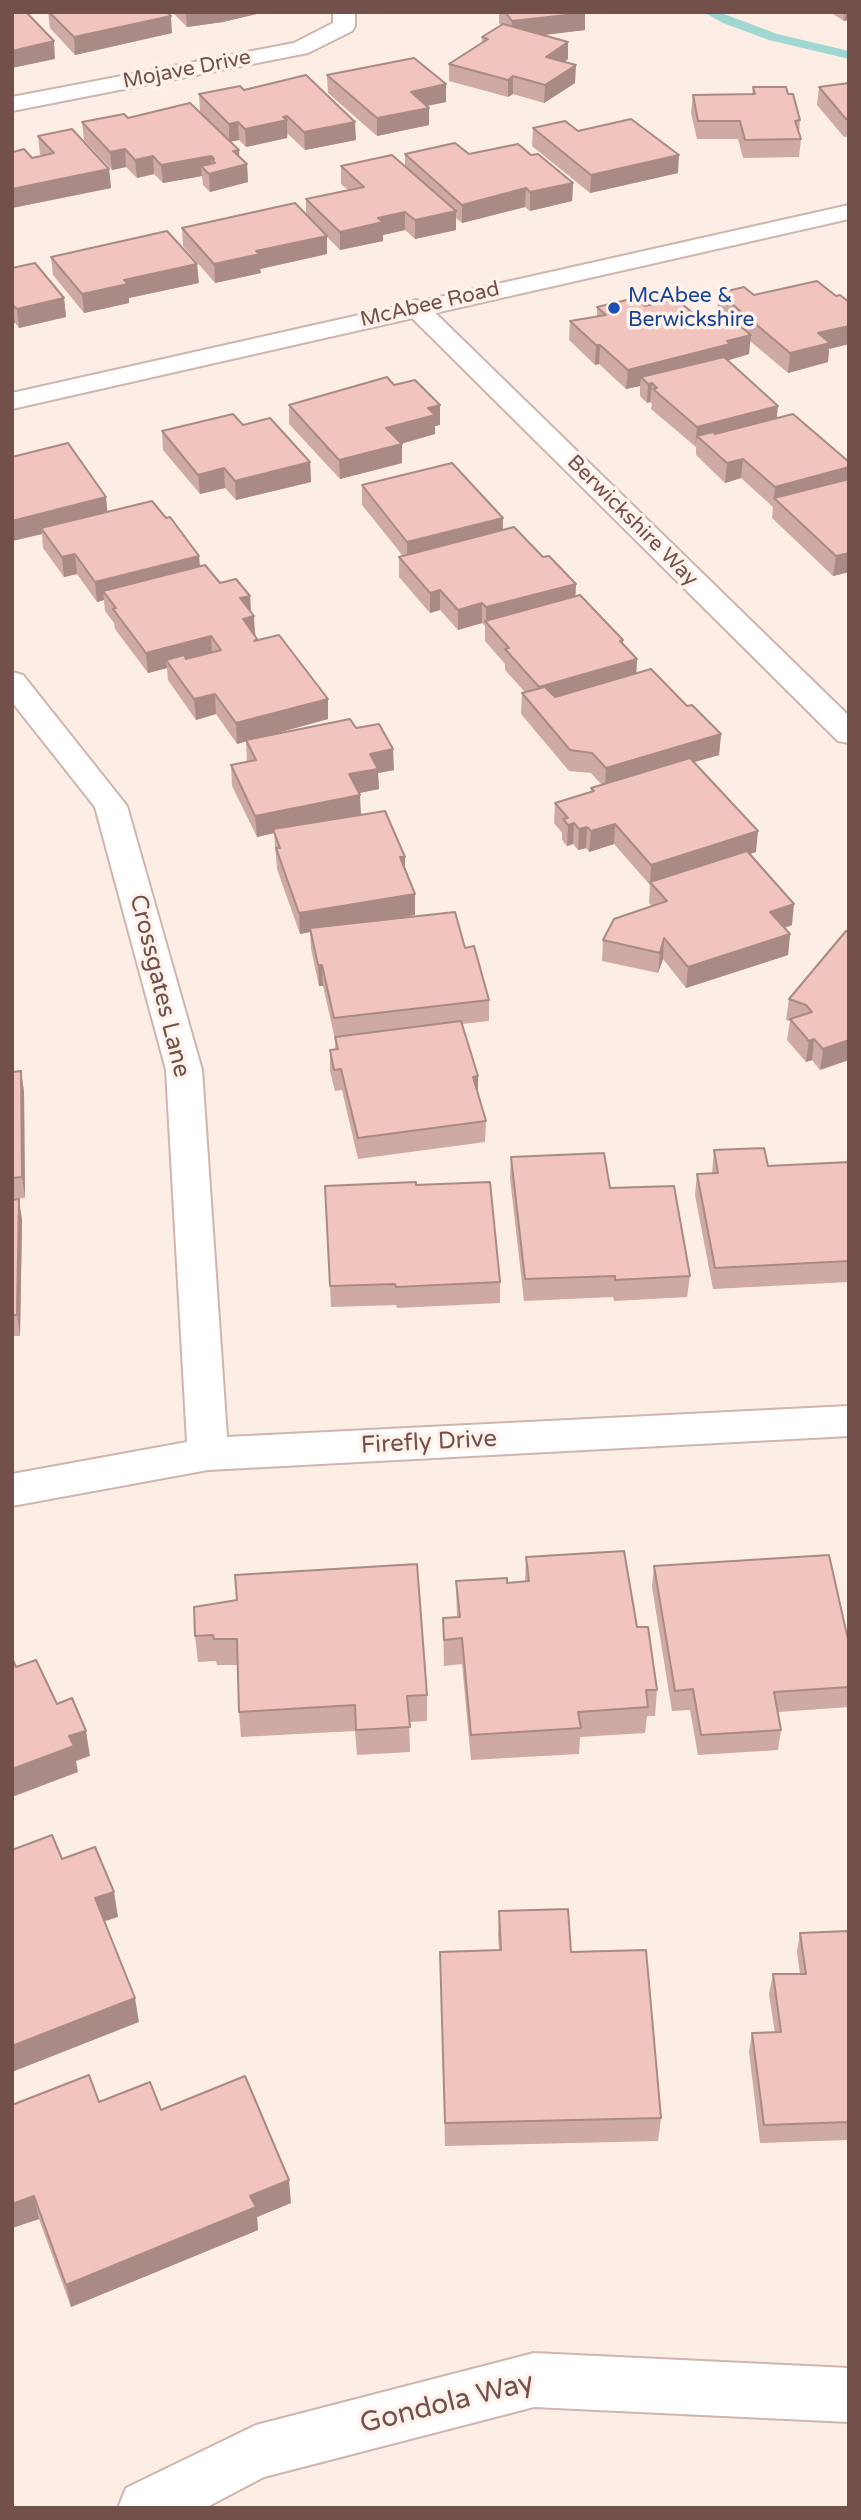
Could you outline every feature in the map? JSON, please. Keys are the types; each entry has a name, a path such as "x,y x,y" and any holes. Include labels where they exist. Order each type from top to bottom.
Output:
{"street":[{"name":"Mojave Drive","path":"12,104 300,48 344,26 344,12"},
{"name":"McAbee Road","path":"12,401 849,212"},
{"name":"Berwickshire Way","path":"416,308 849,734"},
{"name":"Crossgates Lane","path":"12,681 111,806 184,1070 208,1454"},
{"name":"Firefly Drive","path":"12,1490 208,1454 849,1421"},
{"name":"Gondola Way","path":"146,2508 256,2452 534,2380 849,2395"}],"building":[{"path":"12,12 26,12 54,41 12,51"},
{"path":"49,12 167,12 171,16 74,37"},
{"path":"505,12 585,12 585,13 512,21"},
{"path":"503,24 568,42 546,57 576,65 545,85 513,76 508,80 449,64 488,39 482,37"},
{"path":"414,58 446,84 411,92 429,108 377,118 327,75"},
{"path":"306,75 355,122 304,132 287,116 283,117 287,120 245,129 238,122 229,124 199,94 240,86 244,90"},
{"path":"849,83 849,118 846,119 819,87"},
{"path":"753,87 786,87 788,94 793,94 800,120 795,121 801,139 745,140 740,121 698,121 693,95 755,94"},
{"path":"190,103 239,150 233,151 247,164 209,174 201,166 215,163 211,156 161,165 153,156 135,160 125,149 110,152 82,122 124,114 128,118"},
{"path":"631,119 679,155 591,175 533,128 565,121 578,131"},
{"path":"72,129 109,169 12,189 12,151 24,149 32,158 54,153 38,136"},
{"path":"455,143 469,154 518,144 531,155 538,154 573,183 530,192 526,188 462,205 405,154"},
{"path":"392,155 456,211 415,220 405,212 378,218 383,222 340,232 306,199 364,187 341,166"},
{"path":"295,203 327,236 256,251 260,254 214,264 182,228"},
{"path":"167,231 197,264 124,280 128,284 82,294 51,257"},
{"path":"35,263 64,298 17,309 12,304 12,268"},
{"path":"817,281 836,296 840,295 849,302 849,326 818,333 830,343 790,353 719,293 744,287 754,295"},
{"path":"635,298 645,306 676,299 705,323 729,317 751,335 727,341 730,344 628,370 570,321 606,315 597,307"},
{"path":"724,357 778,406 697,427 653,389 657,388 652,383 648,384 641,377"},
{"path":"387,377 394,385 415,380 440,405 428,408 435,415 386,428 402,444 339,460 289,405"},
{"path":"233,414 243,425 270,418 310,462 235,481 224,468 198,475 162,431"},
{"path":"793,414 849,462 849,467 775,487 743,459 727,463 697,436 713,432 715,434"},
{"path":"68,443 106,497 12,521 12,457"},
{"path":"452,463 503,518 407,542 362,485"},
{"path":"849,479 849,553 836,556 774,498"},
{"path":"152,501 166,518 170,517 199,556 95,582 75,554 62,557 41,528"},
{"path":"514,527 543,557 549,556 576,584 486,607 482,603 458,610 440,590 430,593 399,557"},
{"path":"205,565 220,583 236,579 250,596 240,598 254,616 243,619 257,639 254,641 279,635 328,699 236,723 215,694 194,699 166,660 184,655 186,659 221,650 211,636 146,653 103,591"},
{"path":"580,595 623,640 620,641 637,659 539,687 505,649 509,648 485,621"},
{"path":"651,669 687,706 692,705 721,734 606,768 592,753 570,750 522,693 545,687 555,697"},
{"path":"350,719 356,728 379,724 393,749 370,754 378,769 349,774 360,795 255,816 231,765 256,760 246,740"},
{"path":"690,758 758,831 651,865 615,824 591,831 587,827 579,829 574,823 568,825 563,819 568,818 555,803 594,791 591,788"},
{"path":"385,811 405,857 400,857 415,894 299,913 276,848 280,848 273,829"},
{"path":"747,851 794,904 770,912 790,934 688,967 664,938 660,953 603,940 614,919 667,901 650,882"},
{"path":"455,912 465,948 474,946 489,1000 334,1018 310,928"},
{"path":"846,931 849,932 849,1040 823,1049 814,1039 809,1041 790,1019 812,1012 806,1005 789,999"},
{"path":"461,1021 478,1076 473,1077 486,1121 358,1138 341,1069 334,1070 330,1050 338,1049 335,1037"},
{"path":"21,1071 22,1177 12,1178 12,1072"},
{"path":"764,1148 768,1166 849,1162 849,1261 715,1268 697,1174 718,1173 714,1150"},
{"path":"604,1153 610,1188 674,1186 690,1276 615,1280 615,1276 525,1279 511,1157"},
{"path":"416,1182 416,1185 490,1182 500,1282 396,1287 395,1284 330,1286 325,1186"},
{"path":"19,1199 17,1315 12,1315 12,1200"},
{"path":"624,1551 637,1627 648,1627 657,1690 646,1690 648,1707 578,1712 581,1728 471,1735 462,1638 444,1640 443,1618 460,1617 456,1581 507,1578 507,1583 529,1581 526,1557"},
{"path":"829,1555 849,1644 849,1687 774,1692 781,1730 701,1735 693,1689 675,1691 654,1566"},
{"path":"417,1564 427,1695 407,1696 410,1727 356,1730 355,1705 239,1712 237,1639 214,1639 213,1635 195,1636 194,1607 237,1600 235,1575"},
{"path":"12,1658 16,1667 36,1660 57,1704 72,1698 86,1731 69,1736 74,1746 12,1769"},
{"path":"52,1835 62,1859 95,1847 114,1892 95,1898 135,1998 12,2046 12,1850"},
{"path":"568,1909 571,1952 646,1950 661,2118 445,2123 440,1952 501,1950 499,1911"},
{"path":"849,1931 849,2122 764,2125 752,2033 781,2032 773,1974 806,1974 800,1933"},
{"path":"89,2075 99,2102 150,2082 161,2110 245,2076 289,2180 250,2196 256,2207 66,2285 34,2196 12,2204 12,2105"}],"waterway":[{"path":"709,12 773,37 849,55"}],"place":[{"name":"McAbee & Berwickshire","path":"614,308"}]}
